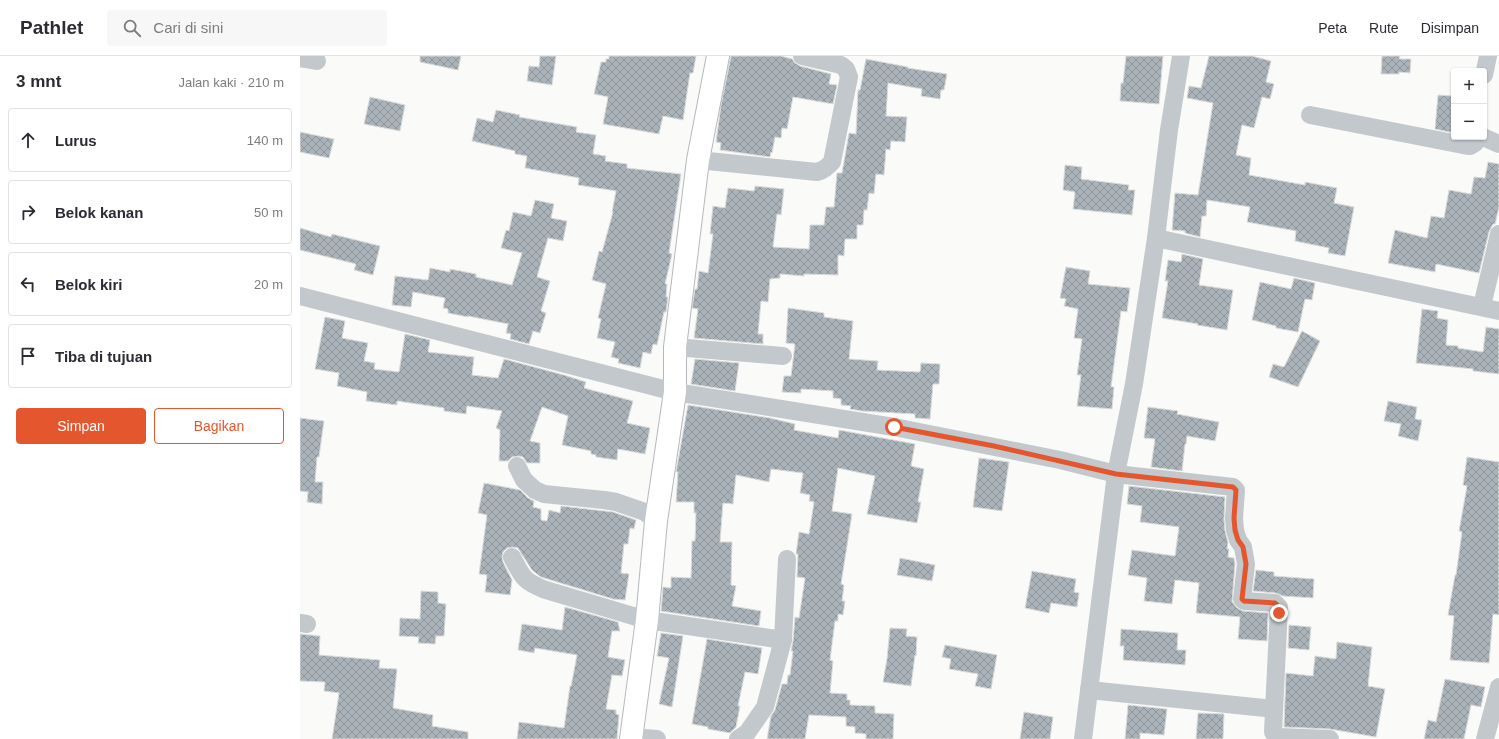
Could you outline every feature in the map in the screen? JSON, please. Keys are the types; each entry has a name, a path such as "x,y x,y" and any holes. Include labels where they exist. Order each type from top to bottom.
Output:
{"highway":[{"path":"632,738 647,620 656,521 675,392 675,347 698,160 718,56"}],"street":[{"path":"698,160 817,172 828,166 832,162 849,77 846,69 841,65 802,56"},
{"path":"1083,739 1116,474 1134,384 1156,238 1169,130 1181,56"},
{"path":"1485,68 1488,56"},
{"path":"1310,115 1463,145 1470,146 1475,143 1476,140"},
{"path":"1487,139 1499,144"},
{"path":"1482,306 1499,234"},
{"path":"1156,238 1482,306 1499,311"},
{"path":"300,296 675,392 902,429 1052,459 1116,474 1236,488 1235,530 1245,556 1242,599 1244,601 1275,603 1279,607 1273,732 1276,736 1330,739"},
{"path":"675,347 783,356"},
{"path":"517,466 524,480 535,490 544,494 616,502 645,512 656,521"},
{"path":"512,557 520,574 530,584 543,589 647,620 783,640"},
{"path":"738,739 747,733 765,707 783,640 787,559"},
{"path":"1485,739 1499,687"},
{"path":"1089,690 1274,709"},
{"path":"632,738 656,739"}],"building":[{"path":"420,56 461,56 458,70 420,62"},
{"path":"540,56 556,56 552,85 527,81 529,66 539,67"},
{"path":"609,56 696,56 693,73 690,73 683,120 663,116 659,134 603,124 608,97 594,94 601,62 606,62 606,59 609,59"},
{"path":"731,56 781,56 792,59 800,66 831,74 829,84 837,85 833,104 793,97 787,129 782,128 781,138 775,137 770,157 720,150 721,143 716,142 721,105"},
{"path":"1126,56 1163,56 1159,104 1120,101 1121,83 1123,83"},
{"path":"1209,56 1252,56 1271,61 1266,82 1274,84 1270,99 1262,97 1254,128 1242,125 1236,155 1251,158 1249,175 1305,185 1305,182 1337,188 1334,203 1354,207 1345,256 1328,253 1329,248 1295,241 1296,231 1247,222 1250,207 1207,200 1206,216 1202,216 1200,237 1185,233 1185,231 1172,230 1175,193 1198,195 1213,103 1187,98 1189,86 1201,88"},
{"path":"1382,56 1400,56 1399,59 1411,59 1410,73 1399,72 1399,74 1381,74"},
{"path":"866,59 908,68 947,74 944,90 941,90 940,99 921,96 922,89 888,83 886,116 907,117 905,142 891,141 890,150 886,149 884,175 876,174 874,194 869,193 867,210 864,210 863,225 857,225 857,239 845,239 844,256 838,255 838,275 804,274 804,276 780,274 780,278 770,279 768,302 761,301 758,334 763,334 763,344 694,338 698,309 692,308 695,289 697,289 699,271 708,273 713,234 710,234 713,206 725,208 728,188 754,191 755,186 784,189 781,215 777,214 773,247 809,249 810,225 824,225 826,207 834,207 837,173 842,173 849,133 856,134 858,90 860,90"},
{"path":"1438,95 1451,96 1451,132 1435,129"},
{"path":"370,97 405,105 400,131 364,124"},
{"path":"496,110 520,115 519,117 577,127 576,132 596,135 593,154 606,156 605,161 627,164 627,168 681,174 669,253 672,254 665,284 667,284 666,297 668,297 666,312 664,312 657,345 653,344 651,354 643,352 640,368 618,363 619,359 611,357 615,342 597,338 601,319 598,318 606,284 592,280 599,251 602,252 613,212 616,191 578,185 579,178 525,168 527,156 515,154 515,151 472,141 477,118 493,122"},
{"path":"300,132 334,139 329,158 300,152"},
{"path":"1488,162 1499,164 1499,207 1495,224 1493,224 1489,232 1479,273 1436,264 1435,272 1388,263 1395,230 1427,238 1431,216 1444,218 1449,190 1471,194 1474,177 1485,178"},
{"path":"1065,165 1082,167 1081,179 1129,185 1128,190 1135,190 1132,215 1073,209 1075,192 1063,190"},
{"path":"535,200 554,204 551,218 567,221 563,241 548,238 537,277 550,281 541,311 546,313 540,333 533,331 529,344 510,339 511,334 506,333 508,324 448,313 448,309 443,308 445,298 413,292 411,307 392,305 395,276 428,280 430,268 450,272 450,269 476,274 476,277 512,285 522,253 501,248 506,230 509,231 513,212 531,216"},
{"path":"300,228 331,237 332,234 380,246 373,275 354,270 356,264 300,250"},
{"path":"1182,254 1203,259 1199,285 1233,290 1227,330 1162,318 1168,281 1165,281 1168,260 1181,262"},
{"path":"1066,267 1090,271 1088,284 1130,288 1127,312 1121,311 1111,387 1114,387 1112,409 1077,406 1081,375 1077,375 1082,339 1074,338 1078,309 1064,306 1066,299 1060,298"},
{"path":"1294,278 1315,283 1312,300 1305,299 1298,332 1276,328 1276,326 1252,320 1260,282 1291,289"},
{"path":"788,308 824,313 824,317 853,321 849,359 878,361 877,370 920,372 921,363 940,364 939,384 933,384 930,419 915,418 915,414 850,409 851,406 841,405 841,399 833,398 833,391 801,389 801,393 782,392 784,376 791,376 795,344 786,343"},
{"path":"1422,309 1438,311 1437,318 1448,320 1446,345 1458,346 1458,348 1483,352 1486,327 1499,329 1499,374 1473,371 1473,369 1416,363"},
{"path":"325,317 345,321 342,338 368,343 364,361 375,363 374,369 399,372 405,334 430,340 428,352 474,357 472,375 498,378 504,359 586,382 584,388 633,401 627,423 650,428 645,454 618,449 617,460 596,457 596,455 591,454 591,451 562,445 568,416 542,407 530,441 540,443 540,463 527,463 523,457 518,456 512,457 508,461 499,461 500,430 496,428 502,411 467,406 466,414 444,411 444,408 397,401 397,405 366,401 367,392 337,386 339,373 315,369"},
{"path":"1302,331 1320,341 1298,387 1269,377 1273,364 1284,367"},
{"path":"695,359 739,363 735,391 691,384"},
{"path":"1388,401 1417,407 1415,419 1422,420 1418,441 1398,436 1401,424 1384,421"},
{"path":"688,405 770,418 795,424 794,430 838,438 839,430 915,444 911,466 924,469 918,502 921,502 917,523 867,514 875,476 838,468 832,511 852,514 841,584 844,585 842,601 845,601 843,615 838,614 838,621 835,621 830,660 833,661 830,693 847,694 847,700 850,700 850,705 875,706 875,713 894,714 893,739 866,739 866,734 855,733 855,727 846,726 846,717 809,715 805,739 767,739 771,716 775,710 782,684 787,684 788,675 790,675 795,617 799,618 805,578 797,577 798,554 796,554 799,532 809,534 814,502 809,501 810,495 800,493 803,473 771,469 769,482 736,475 733,504 723,503 720,542 732,542 731,585 736,586 732,606 761,611 759,626 661,611 663,587 671,588 671,577 691,578 692,541 695,541 696,513 694,513 694,502 676,502 678,472 676,472"},
{"path":"1148,407 1178,411 1177,414 1219,422 1215,441 1187,436 1182,471 1151,467 1155,439 1144,438"},
{"path":"300,418 324,421 319,457 317,457 315,482 323,482 322,504 307,502 308,492 300,491"},
{"path":"1467,457 1499,462 1499,615 1493,614 1489,663 1450,660 1454,616 1448,615 1456,575 1462,532 1459,531 1467,486 1463,485"},
{"path":"979,458 1009,462 1002,511 973,507"},
{"path":"484,483 520,490 528,498 534,501 533,507 541,509 541,520 547,521 549,510 560,513 561,506 613,512 636,520 634,529 630,528 628,544 624,544 621,573 629,574 625,600 613,599 541,577 532,570 518,548 513,547 507,548 503,552 502,557 512,580 510,595 485,592 487,575 479,574 487,515 478,513"},
{"path":"1129,486 1225,497 1224,519 1228,542 1227,549 1229,549 1228,557 1234,558 1235,564 1232,602 1237,608 1243,611 1268,613 1267,641 1238,639 1240,617 1196,613 1199,583 1175,580 1172,604 1144,601 1147,578 1128,575 1132,550 1175,556 1179,527 1140,522 1142,506 1127,504"},
{"path":"900,558 935,565 932,581 897,575"},
{"path":"1256,570 1274,572 1274,576 1314,579 1313,598 1283,596 1276,593 1253,591"},
{"path":"1032,571 1076,579 1074,592 1079,593 1077,607 1051,603 1049,613 1025,608"},
{"path":"421,591 438,592 438,603 446,604 444,636 436,636 435,644 418,643 419,637 399,636 400,618 420,619"},
{"path":"565,607 618,622 620,631 612,631 608,657 625,660 622,676 612,675 606,709 616,710 616,714 619,715 617,739 517,739 519,722 564,728 570,686 577,655 535,648 534,653 518,650 522,624 562,630"},
{"path":"1289,625 1311,627 1309,650 1288,648"},
{"path":"890,628 907,629 906,636 917,637 916,656 915,655 911,686 883,682"},
{"path":"1121,629 1178,633 1177,650 1186,650 1185,665 1123,660 1124,646 1120,646"},
{"path":"661,633 683,636 672,707 659,704 669,658 657,656"},
{"path":"300,634 320,636 319,655 380,660 379,668 397,669 393,708 433,715 432,726 468,732 468,739 332,739 339,693 324,691 325,682 300,681"},
{"path":"707,639 762,648 758,674 745,672 738,706 740,706 736,727 730,733 692,724"},
{"path":"1337,642 1372,647 1368,686 1385,689 1376,737 1330,729 1284,727 1286,673 1313,676 1315,656 1336,659"},
{"path":"945,645 997,655 991,689 975,686 978,674 949,669 951,659 942,657"},
{"path":"1445,679 1485,687 1481,707 1471,705 1464,739 1424,739 1428,720 1436,722"},
{"path":"1128,705 1167,709 1164,735 1140,733 1140,739 1125,739"},
{"path":"1024,712 1053,717 1050,739 1020,739"},
{"path":"1198,713 1224,714 1223,739 1196,739"}],"route":[{"path":"894,427 994,446 1116,474 1236,488 1234,518 1235,530 1238,540 1243,547 1246,564 1242,599 1244,601 1275,603 1279,607 1279,613"}]}
